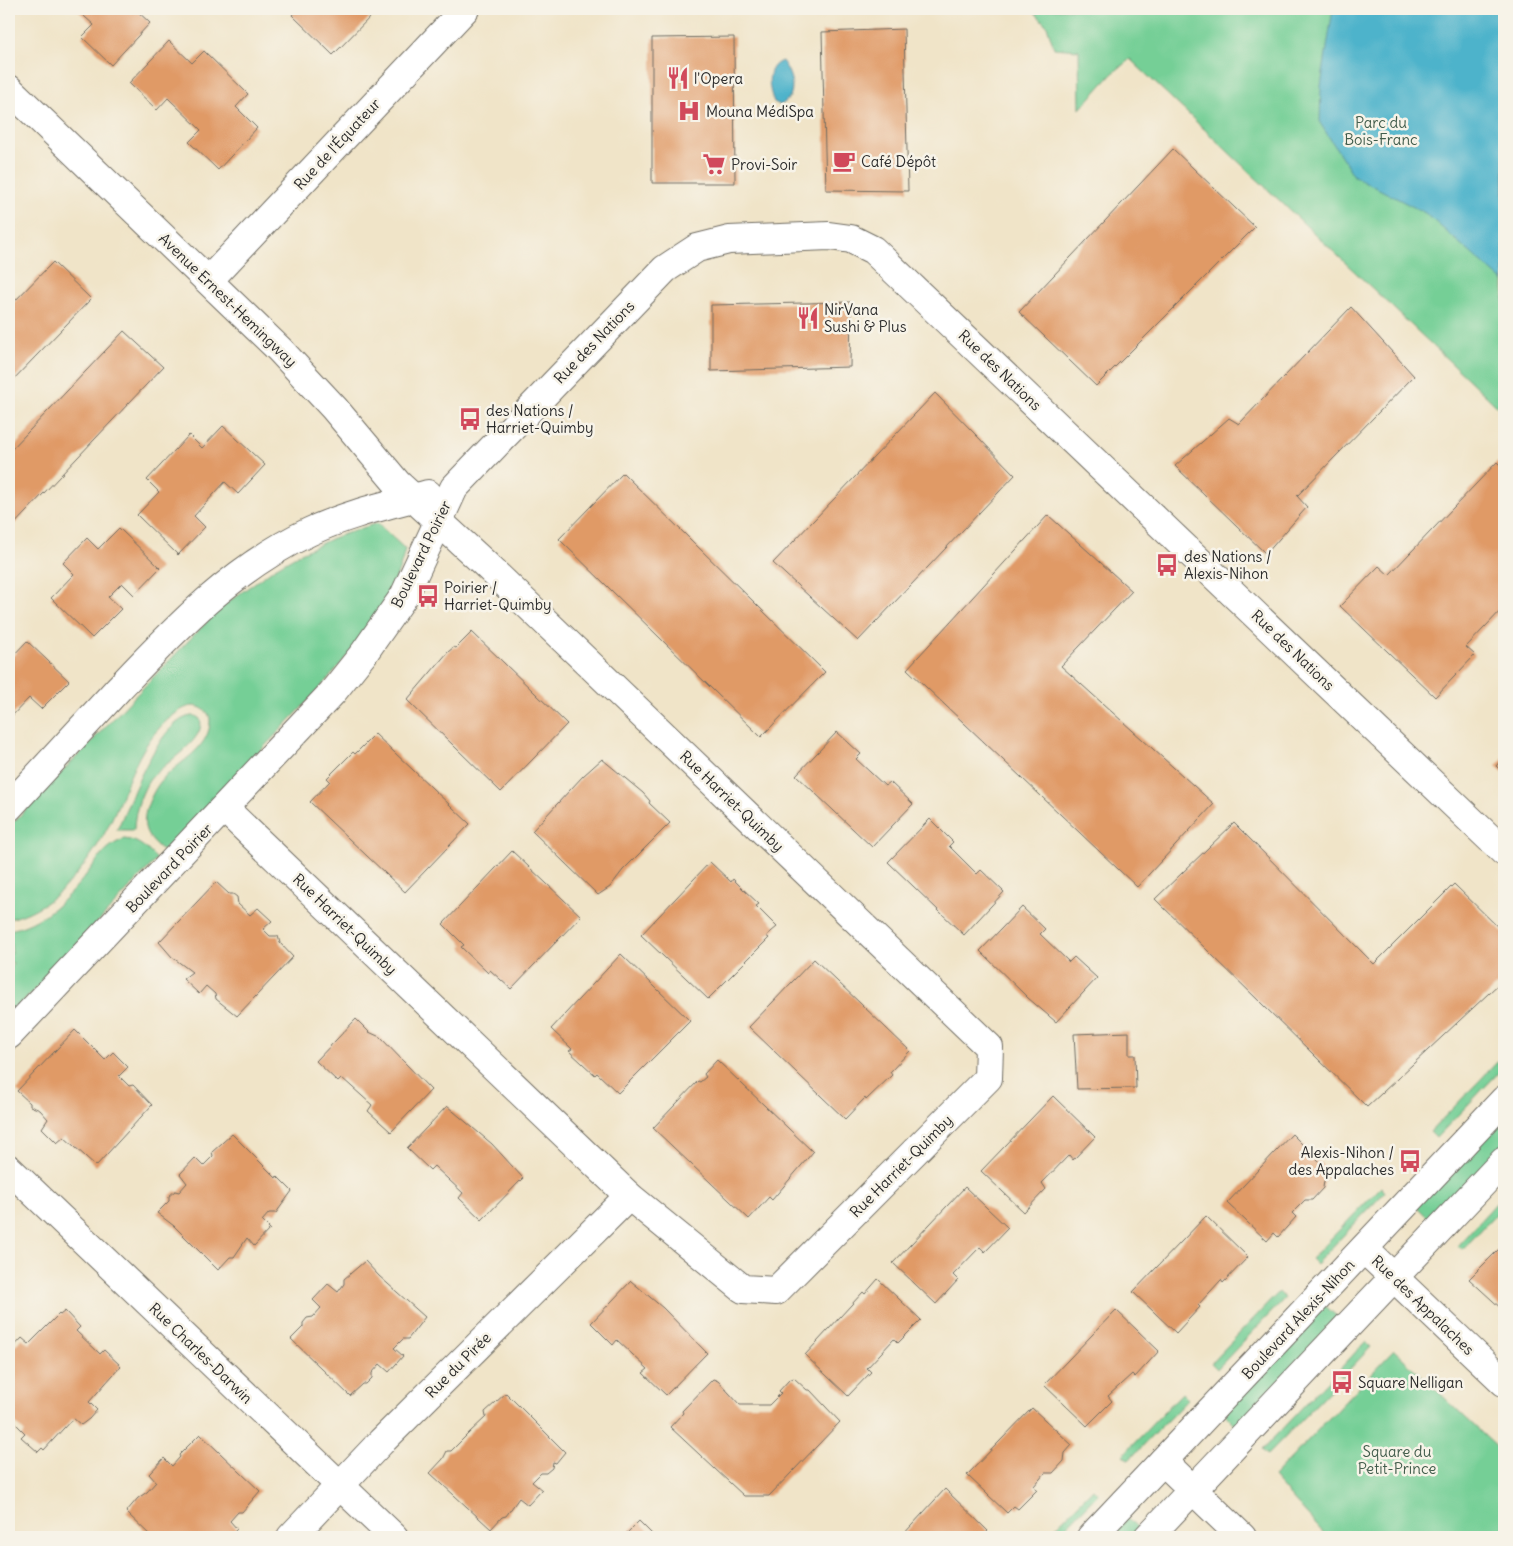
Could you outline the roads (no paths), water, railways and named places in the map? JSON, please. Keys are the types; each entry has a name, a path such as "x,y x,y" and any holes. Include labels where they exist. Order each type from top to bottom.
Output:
{"street":[{"name":"Rue de l'Équateur","path":"209,280 465,9"},
{"name":"Avenue Ernest-Hemingway","path":"9,88 209,280 310,381 397,484 438,521"},
{"name":"Rue des Nations","path":"454,488 673,262 697,248 729,240 829,236 851,239 873,250 899,273 1504,852"},
{"name":"Boulevard Poirier","path":"9,807 165,639 218,590 246,569 308,533 338,520 454,488"},
{"name":"Boulevard Poirier","path":"9,1035 225,809 332,693 364,653 404,596 454,488"},
{"name":"Rue Harriet-Quimby","path":"225,809 629,1196 742,1289 776,1291 988,1078 989,1047 438,521"},
{"name":"Boulevard Alexis-Nihon","path":"1091,1537 1504,1100"},
{"path":"1148,1537 1504,1161"},
{"name":"Rue Charles-Darwin","path":"9,1169 394,1537"},
{"name":"Rue du Pirée","path":"291,1537 629,1196"},
{"name":"Rue des Appalaches","path":"1364,1249 1504,1382"},
{"path":"1164,1461 1242,1537"}],"water":[{"path":"1333,9 1504,9 1504,282 1425,213 1354,176 1320,123 1321,86"},
{"path":"782,61 789,72 792,91 790,97 780,105 774,102 770,91 769,78 773,68"}],"place":[{"name":"l'Opera","path":"678,78"},
{"name":"Mouna MédiSpa","path":"689,111"},
{"name":"Café Dépôt","path":"844,161"},
{"name":"Provi-Soir","path":"714,164"},
{"name":"NirVana Sushi & Plus","path":"808,318"},
{"name":"des Nations / Harriet-Quimby","path":"470,419"},
{"name":"des Nations / Alexis-Nihon","path":"1167,565"},
{"name":"Poirier / Harriet-Quimby","path":"428,596"},
{"name":"Alexis-Nihon / des Appalaches","path":"1410,1161"},
{"name":"Square Nelligan","path":"1342,1382"}],"park label":[{"name":"Parc du Bois-Franc","path":"1381,130"},
{"name":"Square du Petit-Prince","path":"1397,1460"}]}
